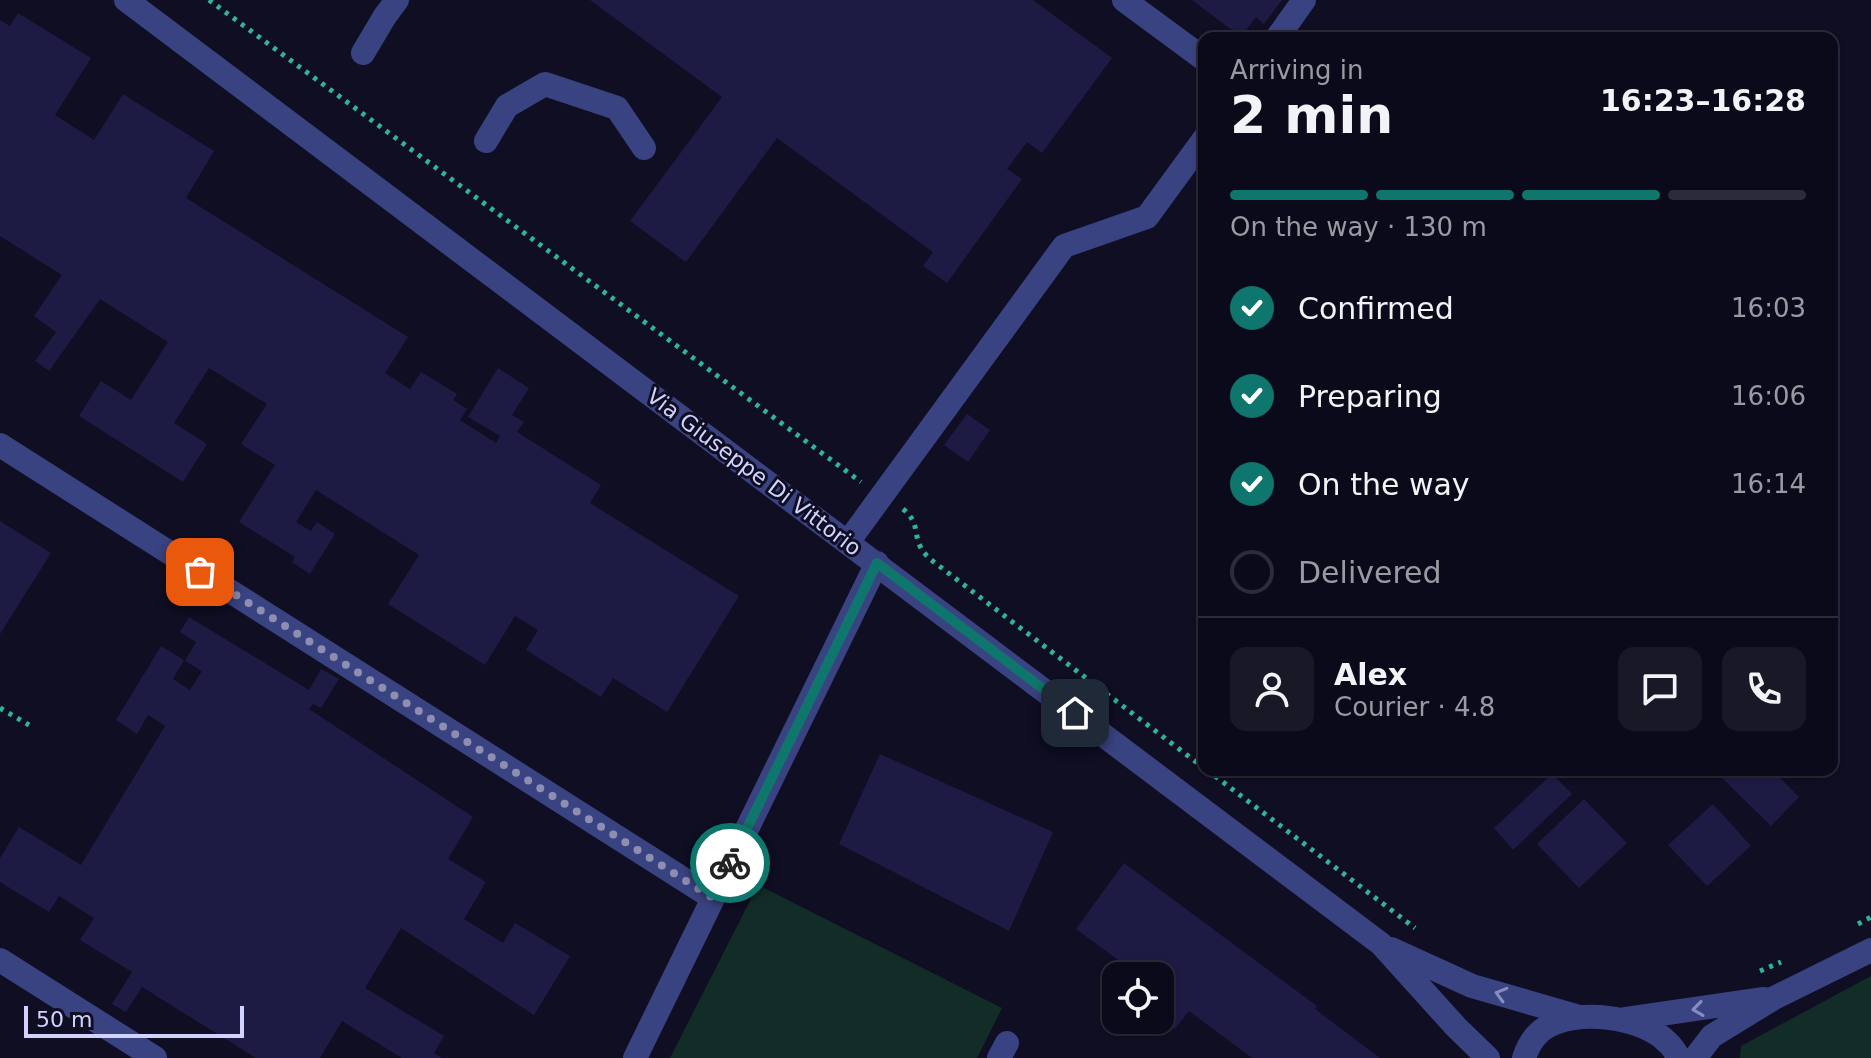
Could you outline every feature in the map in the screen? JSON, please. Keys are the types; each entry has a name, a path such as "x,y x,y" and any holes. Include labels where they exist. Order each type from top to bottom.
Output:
{"street":[{"name":"Via Giuseppe Di Vittorio","path":"126,0 1381,944 1488,1058"},
{"path":"363,53 397,0"},
{"path":"1124,0 1198,55"},
{"path":"1281,32 1304,0"},
{"path":"486,141 507,106 545,84 617,108 644,148"},
{"path":"848,542 1064,246 1147,217 1198,147"},
{"path":"0,445 713,898"},
{"path":"635,1058 877,563"},
{"name":"Via Giuseppe Di Vittorio","path":"1381,944 1472,986 1576,1016 1622,1020 1774,998"},
{"name":"Via Giuseppe Di Vittorio","path":"1695,1058 1712,1036 1774,998 1871,950"},
{"path":"0,960 155,1058"},
{"name":"Via Giuseppe Di Vittorio","path":"1524,1058 1534,1037 1543,1029 1576,1016"},
{"name":"Via Giuseppe Di Vittorio","path":"1622,1020 1667,1041 1679,1058"}],"path":[{"path":"209,0 881,496 907,512 916,527 920,547 930,559 1198,763"},
{"path":"0,708 29,725"},
{"path":"1215,776 1417,930"},
{"path":"1853,927 1871,917"},
{"path":"1748,974 1788,958"}],"green space":[{"path":"758,885 1002,1008 977,1058 670,1058"},
{"path":"1871,976 1871,1058 1740,1058 1741,1046"}],"building":[{"path":"590,0 1033,0 1112,58 1042,153 1027,142 1007,169 1022,179 947,283 923,266 933,252 777,138 686,262 630,221 722,97"},
{"path":"1192,0 1282,0 1264,24 1256,17 1245,32 1234,32"},
{"path":"18,13 91,58 55,115 94,140 123,94 214,151 186,198 408,337 385,373 410,389 421,372 457,394 453,400 467,409 460,420 496,443 500,436 468,417 498,368 529,388 512,415 524,422 517,432 601,485 590,503 739,596 667,712 613,678 601,697 526,650 538,630 515,616 485,665 388,604 419,555 316,490 296,522 311,531 317,522 335,534 310,574 292,562 295,557 239,522 275,465 241,444 267,404 209,368 174,423 207,444 183,482 79,416 101,381 131,400 168,342 100,299 49,371 35,361 56,332 34,316 62,275 0,236 0,20 10,26"},
{"path":"967,414 990,430 968,462 944,445"},
{"path":"0,521 51,553 0,634"},
{"path":"189,617 309,690 321,669 339,679 321,708 313,704 309,709 473,817 448,859 486,882 464,919 503,943 515,923 570,956 534,1015 401,928 365,988 444,1036 434,1053 442,1058 402,1058 342,1021 320,1058 256,1058 142,987 126,1012 112,1004 132,972 80,940 94,918 59,896 49,912 0,882 0,858 19,827 81,865 165,726 148,715 137,734 116,720 161,646 184,660 173,679 190,690 202,671 185,661 196,642 180,632"},
{"path":"880,754 1053,832 1009,931 839,844"},
{"path":"1550,776 1554,776 1572,794 1513,850 1494,828"},
{"path":"1720,776 1778,776 1799,797 1771,826"},
{"path":"1584,799 1627,843 1579,888 1537,844"},
{"path":"1713,804 1751,846 1707,886 1668,845"},
{"path":"1124,863 1317,1006 1315,1009 1380,1058 1252,1058 1189,1011 1175,1029 1174,962 1121,962 1076,929"}],"way so far":[{"path":"200,572 713,898 730,863"}],"route":[{"path":"730,863 877,563 1075,713"}]}
